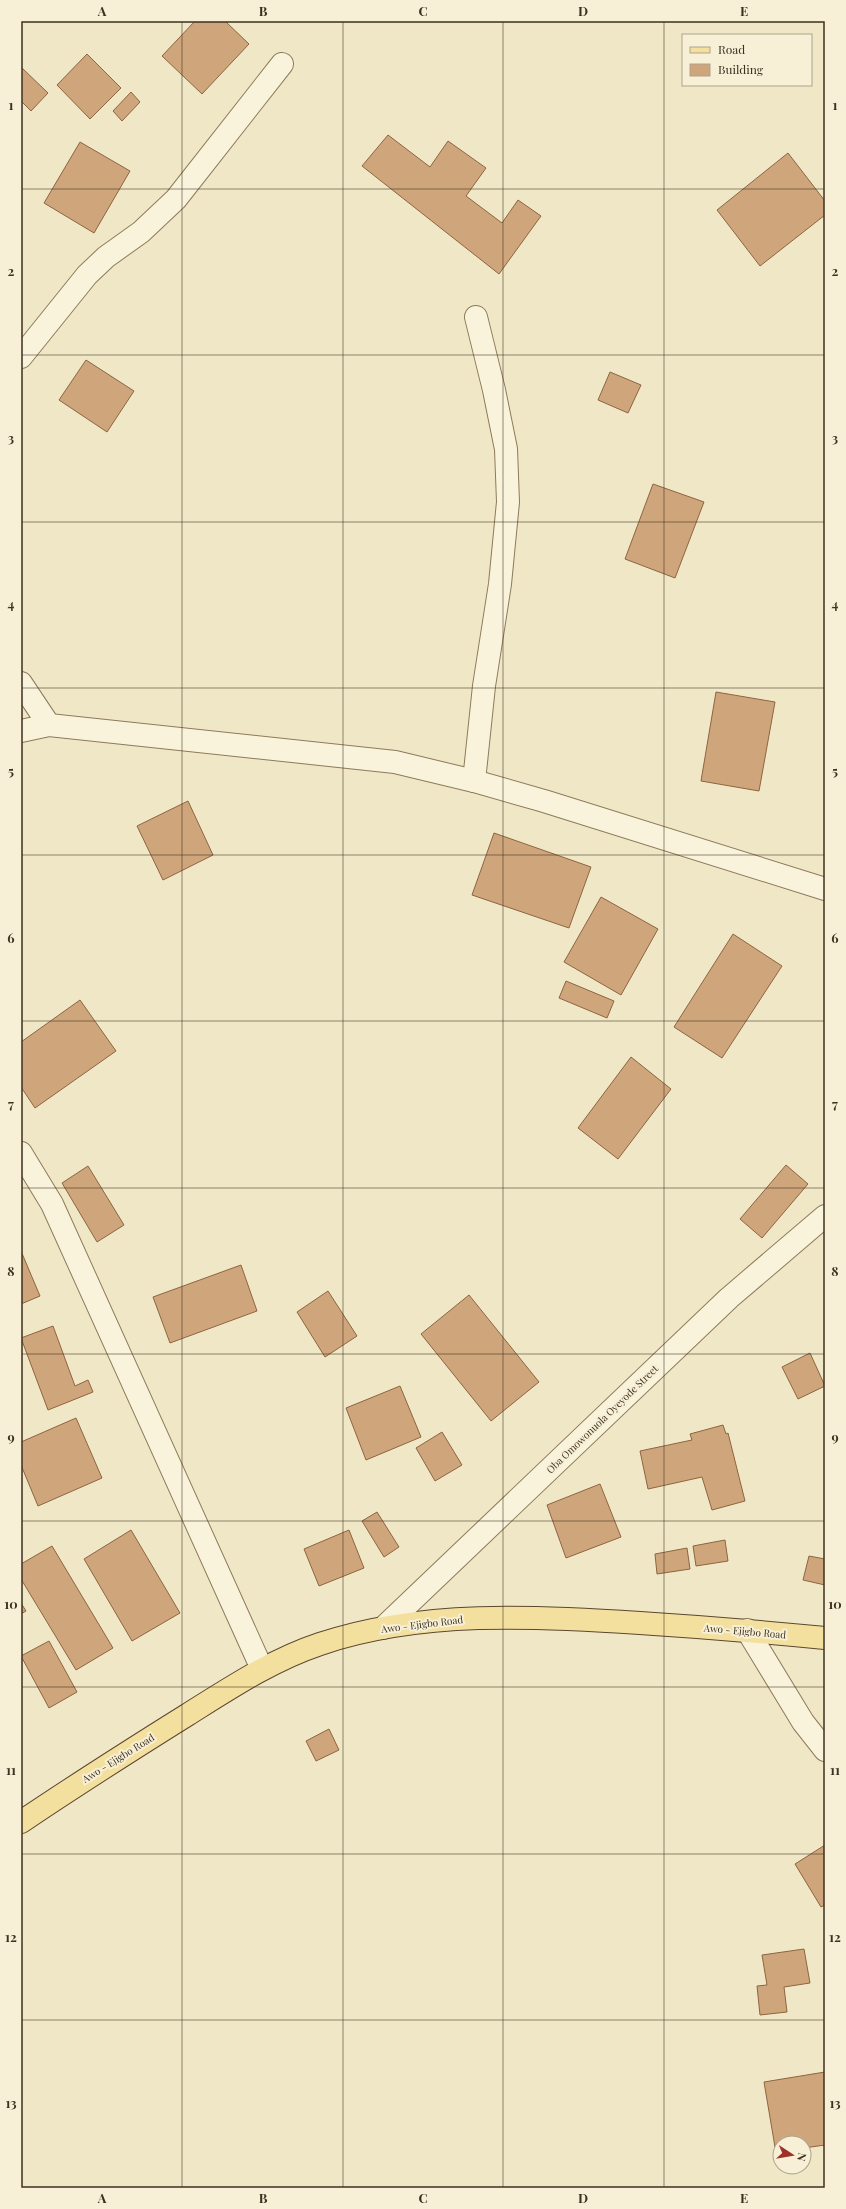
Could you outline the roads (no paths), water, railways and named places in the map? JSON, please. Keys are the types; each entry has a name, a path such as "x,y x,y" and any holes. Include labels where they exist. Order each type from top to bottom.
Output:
{"main road":[{"name":"Awo - Ejigbo Road","path":"21,1822 92,1774 262,1669 320,1644 383,1628 489,1616 602,1620 747,1630 825,1638"}],"street":[{"path":"21,357 87,275 106,257 141,232 176,199 282,64"},
{"path":"474,781 484,686 500,584 508,502 506,449 494,390 476,316"},
{"path":"21,683 49,725"},
{"path":"21,731 49,725 395,762 474,781 825,889"},
{"path":"21,1153 52,1204 262,1669"},
{"name":"Oba Omowonuola Oyeyode Street","path":"383,1628 729,1298 825,1216"},
{"path":"747,1630 803,1722 825,1750"}]}
